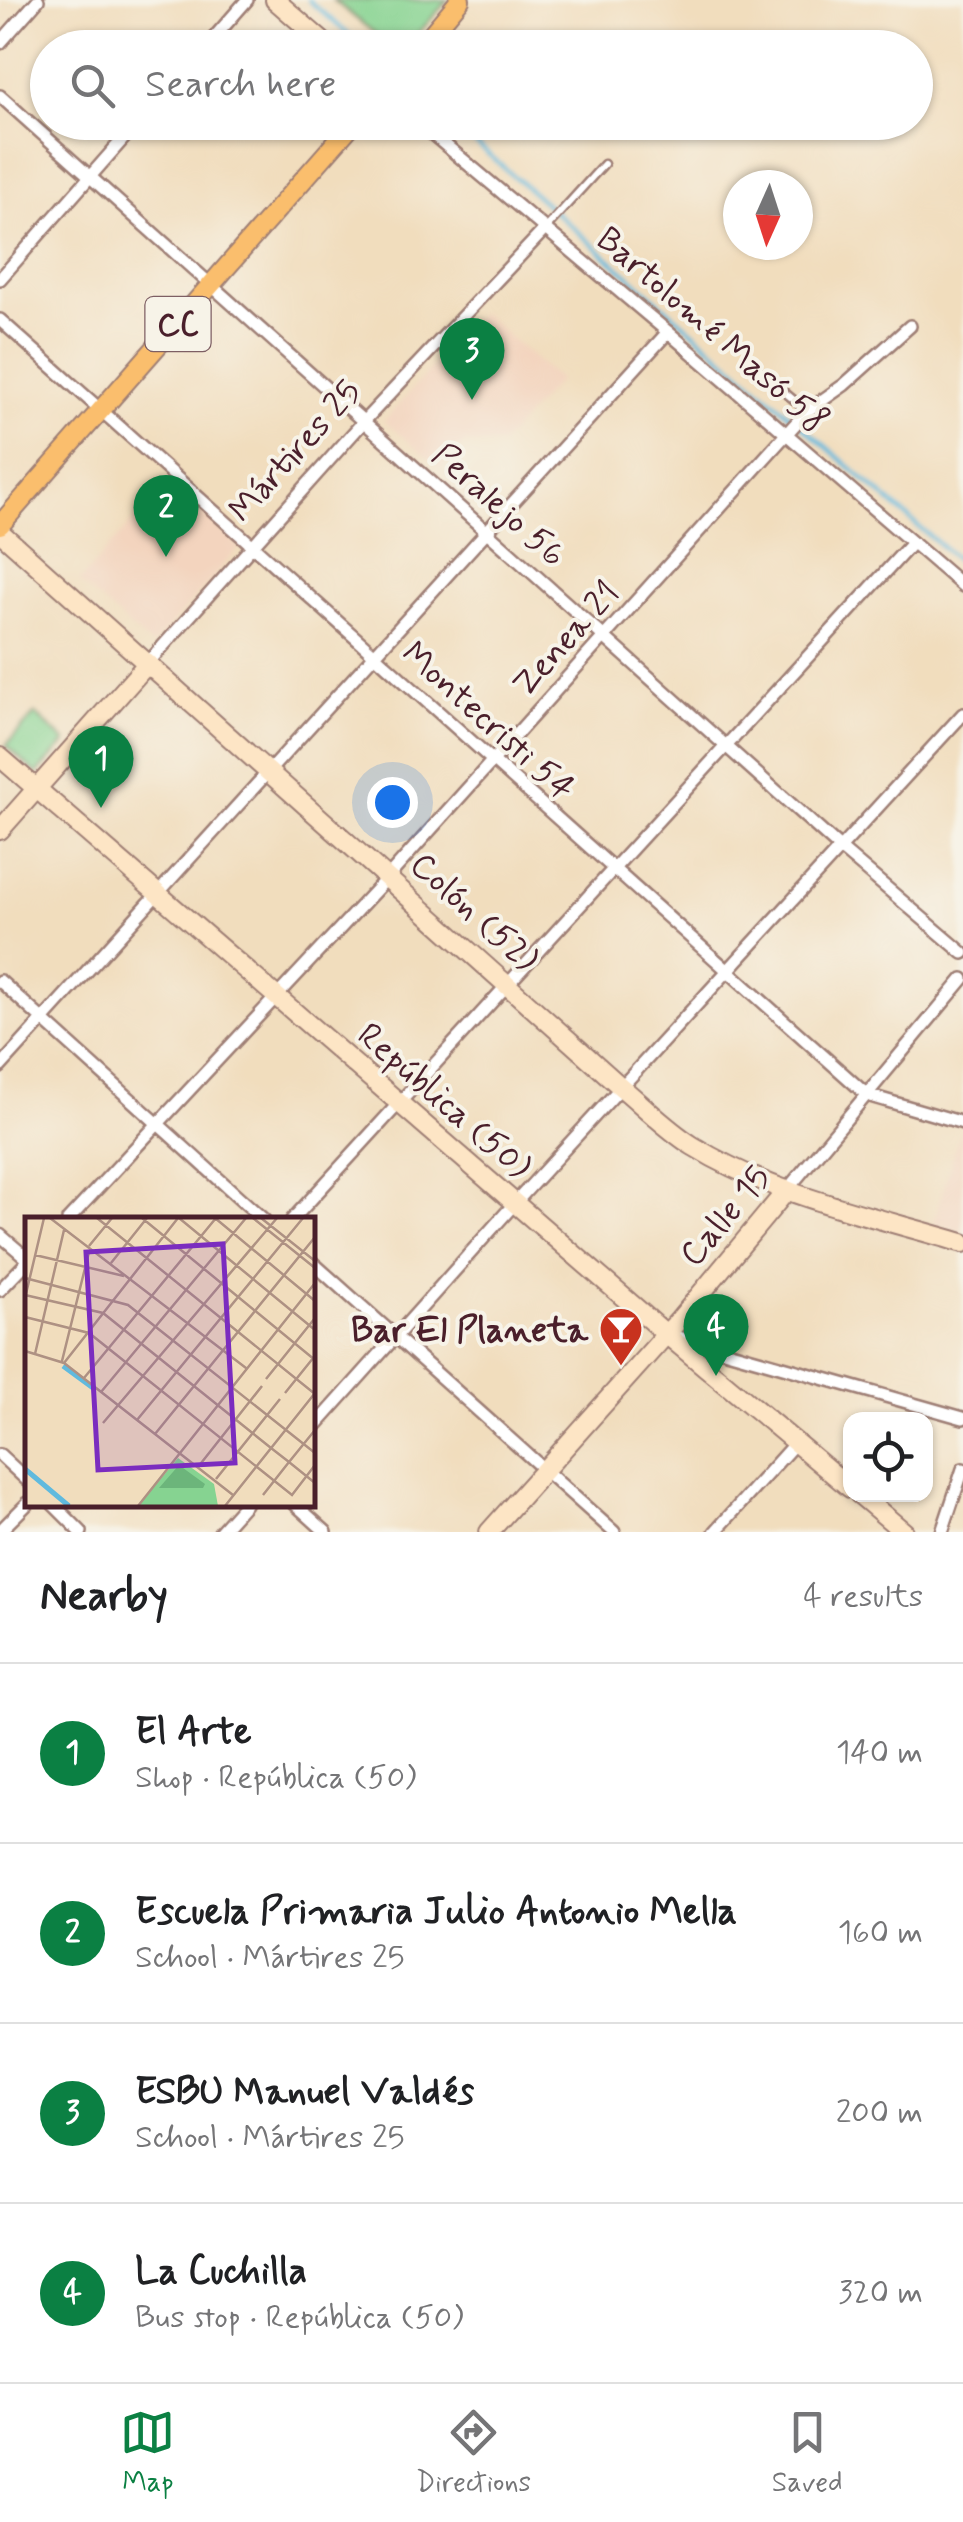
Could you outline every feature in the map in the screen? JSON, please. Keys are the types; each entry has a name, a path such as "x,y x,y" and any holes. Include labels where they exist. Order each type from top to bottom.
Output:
{"main road":[{"path":"275,0 309,30"},
{"path":"435,30 460,0"},
{"name":"CC","path":"0,528 338,140"},
{"name":"Colón (52)","path":"0,528 146,664 691,1144 741,1172 787,1190 963,1243"},
{"name":"Mártires 25","path":"0,830 146,664"},
{"name":"República (50)","path":"0,757 666,1334 843,1482"},
{"name":"Calle 15","path":"490,1532 666,1334 787,1190"},
{"path":"868,1502 904,1532"}],"street":[{"path":"0,43 38,0"},
{"path":"221,30 247,0"},
{"name":"Peralejo 56","path":"0,96 30,122"},
{"name":"Peralejo 56","path":"51,140 841,849 963,953"},
{"path":"0,279 122,140"},
{"name":"Bartolomé Masó 58","path":"440,140 963,586"},
{"name":"Mártires 25","path":"146,664 364,420 546,228"},
{"name":"Montecristi 54","path":"0,320 867,1094 963,1123"},
{"name":"Zenea 21","path":"71,1217 388,877 807,412 844,386 910,326"},
{"path":"0,1067 668,332"},
{"path":"295,1217 912,543"},
{"path":"315,1427 963,714"},
{"name":"Calle 15","path":"787,1190 963,979"},
{"path":"0,981 261,1217"},
{"path":"0,1234 25,1257"},
{"path":"0,1290 25,1263"},
{"path":"315,1265 614,1532"},
{"path":"666,1334 963,1418"},
{"path":"716,1532 796,1442"},
{"path":"0,1455 25,1477"},
{"path":"942,1532 963,1469"},
{"path":"0,1531 25,1505"},
{"path":"55,1507 81,1532"},
{"path":"220,1532 242,1507"},
{"path":"298,1507 326,1532"}],"lane":[{"name":"Mártires 25","path":"546,228 604,164"},
{"path":"757,369 807,412"}],"shaded area":[{"path":"481,312 559,380 501,444 464,443 441,469 384,421"},
{"path":"169,480 240,547 152,646 79,582"},
{"path":"960,1131 963,1132 963,1232 933,1224"}],"green space":[{"path":"333,0 448,0 421,30 371,30"},
{"path":"35,714 66,742 37,774 6,746"}],"waterway":[{"path":"308,0 344,30"},
{"path":"472,140 963,565"}],"place":[{"name":"ESBU Manuel Valdés","path":"472,400"},
{"name":"Escuela Primaria Julio Antonio Mella","path":"166,557"},
{"name":"El Arte","path":"101,808"},
{"name":"Bar El Planeta","path":"621,1367"},
{"name":"La Cuchilla","path":"716,1376"}]}
